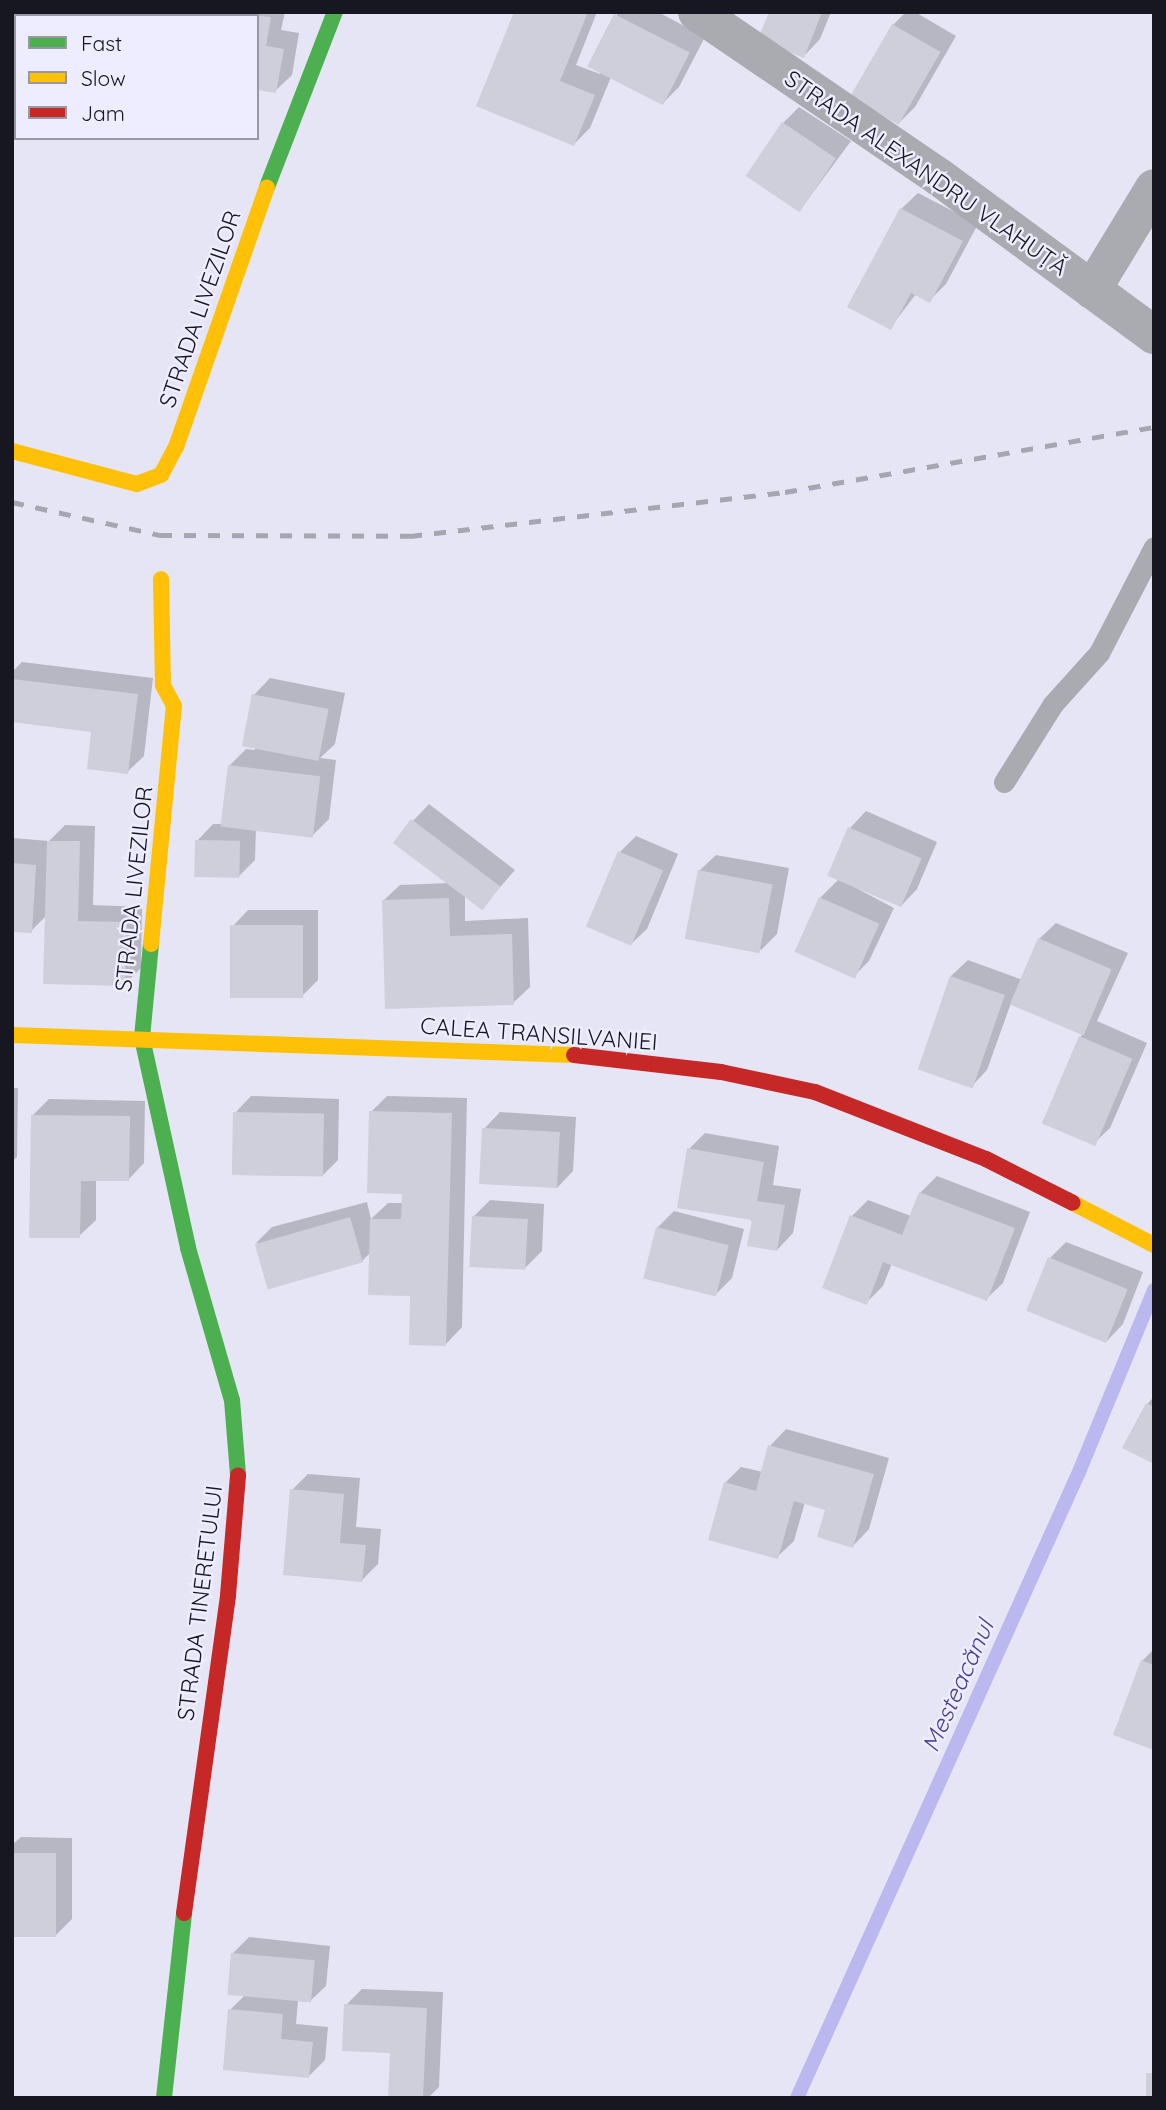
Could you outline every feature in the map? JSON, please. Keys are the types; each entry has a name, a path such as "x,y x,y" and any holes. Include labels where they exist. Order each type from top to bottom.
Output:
{"main road":[{"name":"STRADA LIVEZILOR","path":"12,451 137,484 161,475 177,446 277,158 335,12"},
{"name":"STRADA LIVEZILOR","path":"142,1038 174,706 163,685 161,579"},
{"name":"CALEA TRANSILVANIEI","path":"12,1035 596,1056 721,1072 816,1092 890,1119 986,1159 1148,1242"},
{"name":"STRADA TINERETULUI","path":"142,1038 188,1248 232,1400 238,1469 228,1595 194,1818 164,2098"}],"street":[{"name":"STRADA ALEXANDRU VLAHUȚĂ","path":"697,12 939,177 1154,335"},
{"path":"1092,290 1154,188"}],"lane":[{"path":"1004,782 1053,704 1099,653 1154,547"}],"building":[{"path":"514,12 588,12 560,81 595,95 574,146 476,106"},
{"path":"769,12 822,12 804,58 758,39"},
{"path":"614,14 690,53 663,105 587,67"},
{"path":"259,16 271,17 266,46 284,49 276,93 259,90"},
{"path":"892,24 940,52 898,125 850,97"},
{"path":"782,122 836,158 800,212 746,176"},
{"path":"900,208 963,241 930,303 911,293 891,330 847,307"},
{"path":"12,679 138,694 128,774 87,769 91,732 12,722"},
{"path":"252,694 329,709 318,761 242,746"},
{"path":"228,765 320,776 313,838 220,827"},
{"path":"411,819 500,886 482,910 393,843"},
{"path":"848,827 922,858 901,907 827,876"},
{"path":"195,840 240,841 239,878 194,877"},
{"path":"47,841 80,841 78,921 127,922 125,986 43,984"},
{"path":"618,851 663,870 631,946 586,926"},
{"path":"12,863 36,865 32,933 12,932"},
{"path":"698,870 773,885 759,953 685,939"},
{"path":"819,897 879,924 855,979 795,952"},
{"path":"449,898 450,936 512,934 514,1005 385,1009 382,900"},
{"path":"230,925 303,925 303,998 230,998"},
{"path":"1038,938 1112,969 1084,1036 1010,1004"},
{"path":"950,976 1005,995 973,1088 918,1070"},
{"path":"1079,1036 1132,1059 1095,1146 1042,1123"},
{"path":"369,1111 452,1113 446,1346 409,1345 410,1296 368,1295 370,1219 401,1219 402,1194 367,1193"},
{"path":"233,1112 324,1114 323,1177 232,1175"},
{"path":"31,1115 130,1116 129,1181 81,1181 80,1238 29,1238"},
{"path":"482,1128 560,1132 557,1188 479,1184"},
{"path":"687,1148 764,1162 757,1201 785,1205 777,1251 747,1246 752,1220 677,1208"},
{"path":"919,1192 1015,1228 987,1301 883,1262 867,1305 822,1288 850,1215 902,1235"},
{"path":"472,1216 528,1219 525,1270 469,1267"},
{"path":"350,1217 363,1262 268,1289 255,1244"},
{"path":"656,1227 729,1245 716,1297 643,1278"},
{"path":"1048,1257 1128,1289 1106,1343 1026,1311"},
{"path":"1146,1403 1154,1407 1154,1464 1122,1448"},
{"path":"768,1445 874,1474 853,1548 817,1537 825,1510 794,1501 778,1559 708,1540 724,1482 756,1491"},
{"path":"290,1489 344,1494 340,1543 366,1545 362,1582 283,1575"},
{"path":"1141,1660 1154,1665 1154,1750 1113,1735"},
{"path":"12,1853 56,1853 56,1937 12,1937"},
{"path":"231,1953 315,1960 311,2002 227,1995"},
{"path":"344,2004 427,2008 423,2098 388,2098 390,2053 342,2051"},
{"path":"228,2009 283,2014 281,2039 313,2042 309,2078 223,2070"},
{"path":"1146,2073 1154,2073 1154,2098 1146,2098"}],"waterway":[{"name":"Mesteacănul","path":"797,2098 1079,1472 1154,1290"}],"railway":[{"path":"12,502 160,535 410,536 785,492 1154,427"}],"traffic: fast":[{"path":"267,187 335,12"},
{"path":"151,944 142,1038 188,1248 232,1400 238,1475"},
{"path":"164,2098 184,1913"}],"traffic: slow":[{"path":"12,451 137,484 161,475 176,447 267,187"},
{"path":"151,944 174,706 163,685 161,579"},
{"path":"12,1035 574,1055"},
{"path":"1073,1203 1154,1245"}],"traffic: jam":[{"path":"574,1055 721,1072 815,1092 986,1159 1073,1203"},
{"path":"184,1913 228,1595 238,1475"}]}
